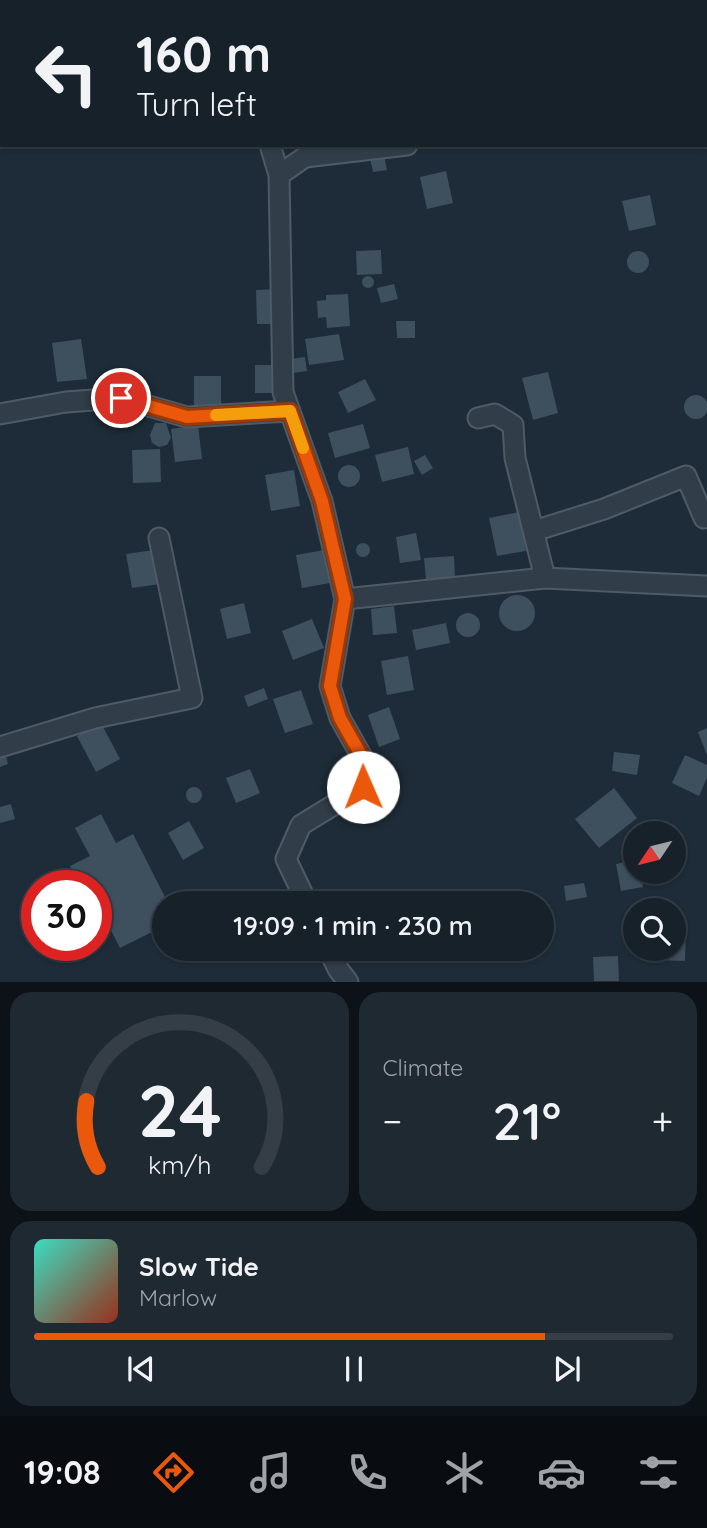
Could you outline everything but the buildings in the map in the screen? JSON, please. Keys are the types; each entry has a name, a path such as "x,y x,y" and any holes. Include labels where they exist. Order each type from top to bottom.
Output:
{"street":[{"path":"271,147 279,175 283,392 322,501 345,599 330,686 340,718 371,773 363,787 301,825 286,859 301,891"},
{"path":"279,175 305,157 390,147"},
{"path":"0,414 65,402 121,398 187,417 290,411"},
{"path":"478,418 495,414 513,425 515,458 545,578"},
{"path":"534,531 604,509 686,475 704,519"},
{"path":"0,747 95,718 191,698 159,538"},
{"path":"345,599 545,578 707,586"},
{"path":"334,961 348,982"}],"slow traffic":[{"path":"216,415 290,411 303,448"}],"route":[{"path":"121,398 187,417 290,411 322,501 345,599 330,686 340,718 371,773 363,787"}]}
